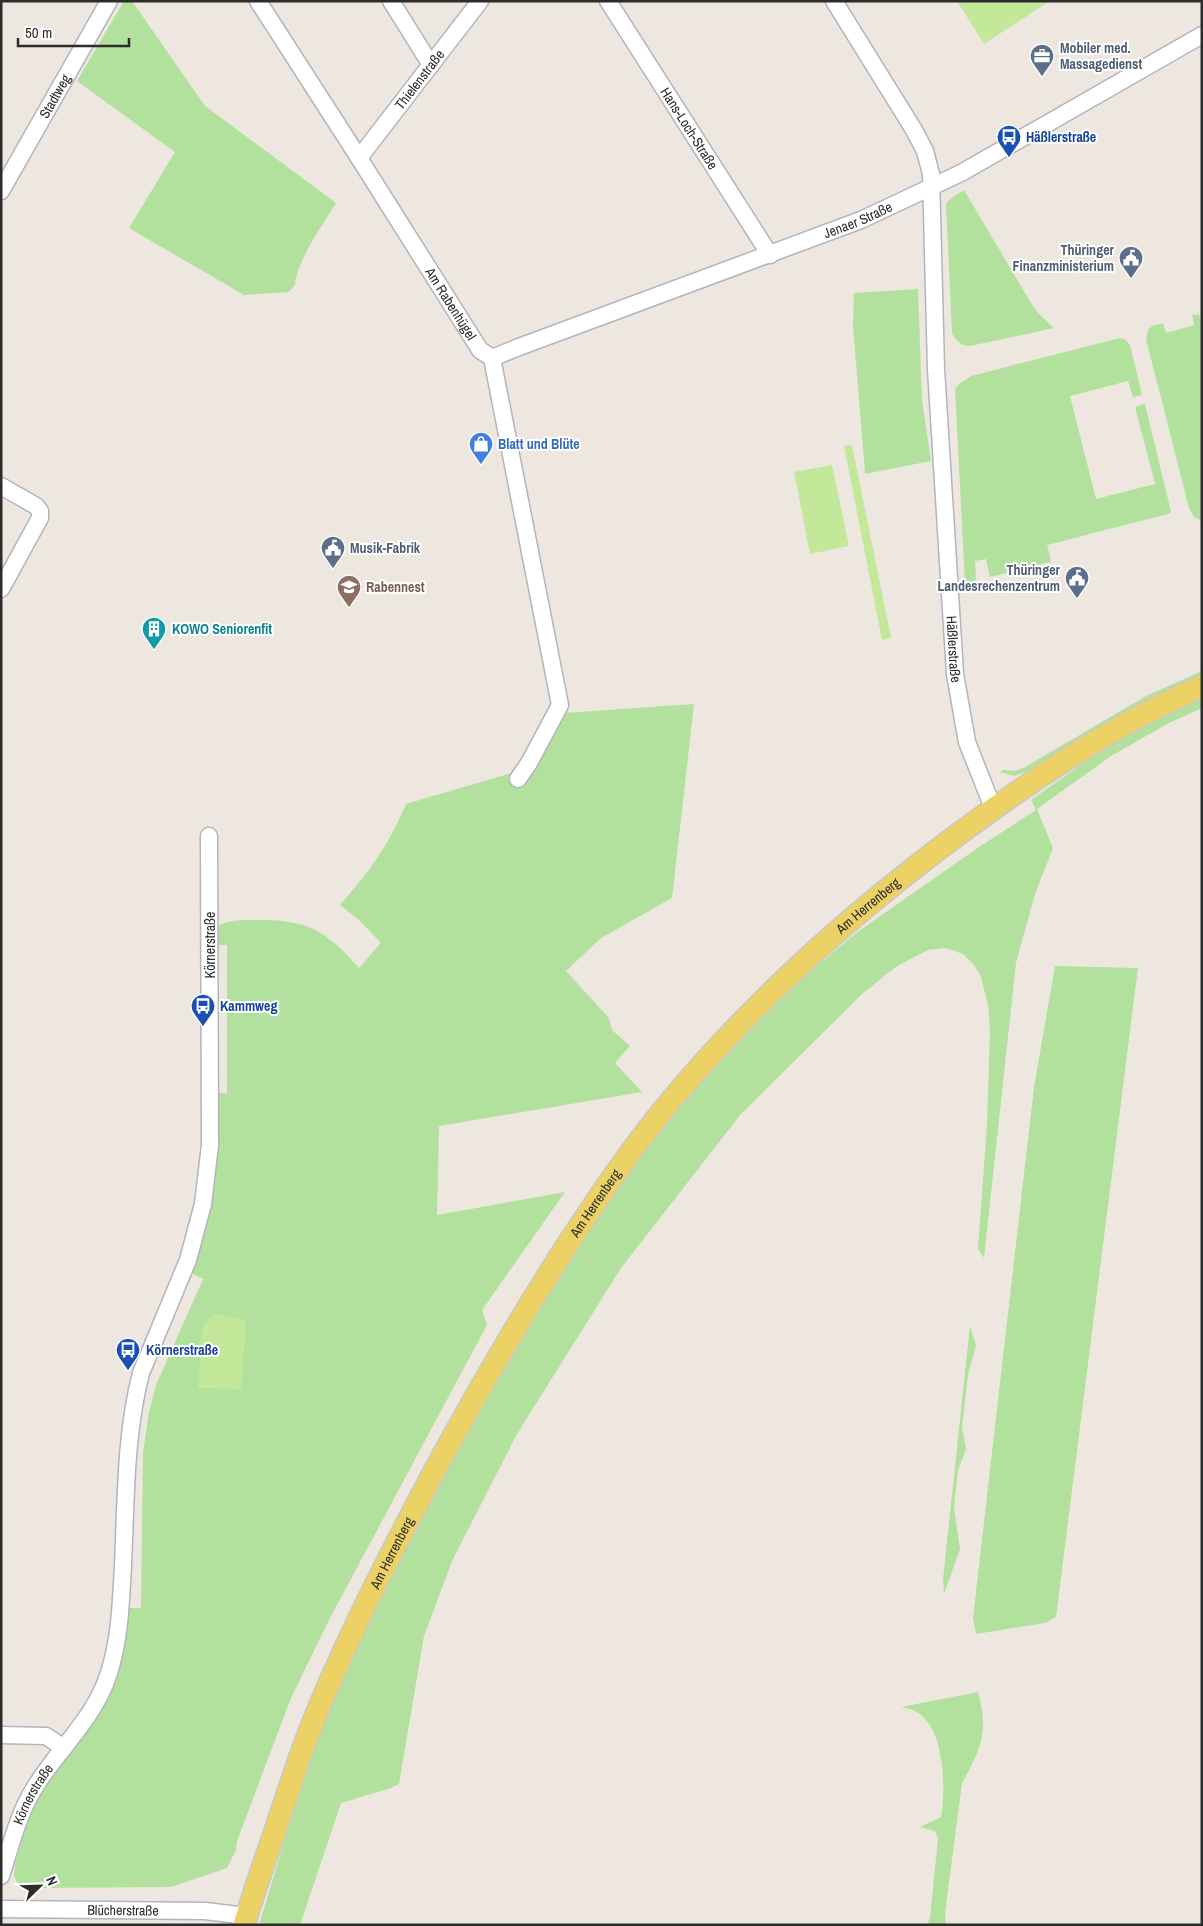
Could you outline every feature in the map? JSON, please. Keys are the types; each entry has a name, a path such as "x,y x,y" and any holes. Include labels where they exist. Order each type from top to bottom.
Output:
{"main road":[{"name":"Am Herrenberg","path":"245,1920 301,1751 336,1669 392,1552 476,1394 530,1302 602,1193 671,1100 706,1060 773,991 834,933 885,890 993,808 1032,781 1108,733 1178,696 1202,686"}],"street":[{"name":"Stadtweg","path":"1,191 109,1"},
{"name":"Am Rabenhügel","path":"258,1 480,350 492,358"},
{"path":"392,1 431,65"},
{"name":"Thielenstraße","path":"359,158 480,1"},
{"name":"Hans-Loch-Straße","path":"608,1 770,255"},
{"name":"Häßlerstraße","path":"834,1 914,130 925,151 930,174 932,187 936,369 955,674 967,742 993,808"},
{"name":"Jenaer Straße","path":"492,358 861,220 932,187 995,154 1202,35"},
{"path":"492,358 560,705 529,763 518,779"},
{"path":"1,486 36,506 40,511 40,518 1,588"},
{"name":"Körnerstraße","path":"1,1876 21,1814 35,1788 64,1748 80,1730 102,1692 116,1644 121,1608 128,1442 136,1392 141,1372 188,1260 203,1204 210,1150 208,836"},
{"path":"1,1735 46,1736 64,1748"},
{"name":"Blücherstraße","path":"1,1910 205,1911 245,1920"}],"green space":[{"path":"124,1 132,1 205,106 336,203 305,254 295,285 289,292 244,295 129,228 175,152 77,81"},
{"path":"957,1 1050,1 984,44"},
{"path":"964,190 1031,303 1038,313 1054,328 970,346 957,341 952,333 946,203"},
{"path":"918,289 922,400 931,461 865,474 853,325 854,293"},
{"path":"1199,314 1202,327 1202,521 1194,517 1189,508 1146,339 1148,330 1152,326 1163,323 1166,333 1194,325 1192,315"},
{"path":"1120,338 1126,340 1130,345 1142,395 1133,397 1128,381 1070,396 1096,499 1155,484 1135,407 1145,404 1171,512 1047,545 1051,562 990,577 986,559 975,561 976,580 965,583 955,389 971,376"},
{"path":"852,445 891,638 882,640 844,446"},
{"path":"832,465 849,546 810,554 794,472"},
{"path":"1202,671 1202,675 1148,700 1029,771 1014,776 1000,772 1003,770 1015,771 1025,767 1146,696"},
{"path":"1202,696 1202,708 1169,723 1111,756 1037,809 1053,848 1035,894 1016,963 984,1258 978,1249 987,1124 990,1031 988,1005 981,977 974,965 963,954 946,948 928,950 897,966 862,994 741,1114 621,1268 517,1434 452,1561 424,1636 399,1784 341,1803 300,1925 259,1925 291,1818 323,1724 358,1643 402,1550 537,1305 622,1181 679,1106 789,990 856,933 979,847 1036,810 1031,800 1103,749 1149,722"},
{"path":"694,704 672,898 601,938 566,971 609,1018 612,1030 630,1046 615,1063 642,1092 439,1126 437,1215 565,1192 482,1310 487,1325 330,1618 291,1698 237,1841 236,1850 227,1868 171,1887 21,1887 14,1875 15,1864 29,1817 40,1791 99,1712 127,1608 141,1608 143,1453 149,1412 156,1385 203,1279 191,1273 217,1093 227,1093 227,945 217,945 217,933 220,925 234,921 270,920 302,925 331,940 359,968 381,943 360,921 340,905 378,857 406,804 536,766 564,713"},
{"path":"1055,966 1138,968 1056,1617 1045,1623 976,1634 973,1618 1034,1087"},
{"path":"214,1314 246,1320 241,1389 198,1388 202,1328"},
{"path":"970,1326 976,1345 968,1375 962,1427 966,1449 958,1470 954,1508 960,1549 944,1594 943,1579"},
{"path":"978,1692 983,1729 978,1750 962,1783 945,1913 946,1925 927,1925 930,1918 938,1839 935,1831 920,1827 941,1817 943,1806 942,1766 936,1739 925,1719 920,1714 901,1707"}],"place":[{"name":"Mobiler med. Massagedienst","path":"1042,77"},
{"name":"Häßlerstraße","path":"1009,158"},
{"name":"Thüringer Finanzministerium","path":"1131,279"},
{"name":"Blatt und Blüte","path":"481,465"},
{"name":"Musik-Fabrik","path":"333,569"},
{"name":"Thüringer Landesrechenzentrum","path":"1077,599"},
{"name":"Rabennest","path":"349,608"},
{"name":"KOWO Seniorenfit","path":"154,650"},
{"name":"Kammweg","path":"203,1027"},
{"name":"Körnerstraße","path":"128,1371"}]}
